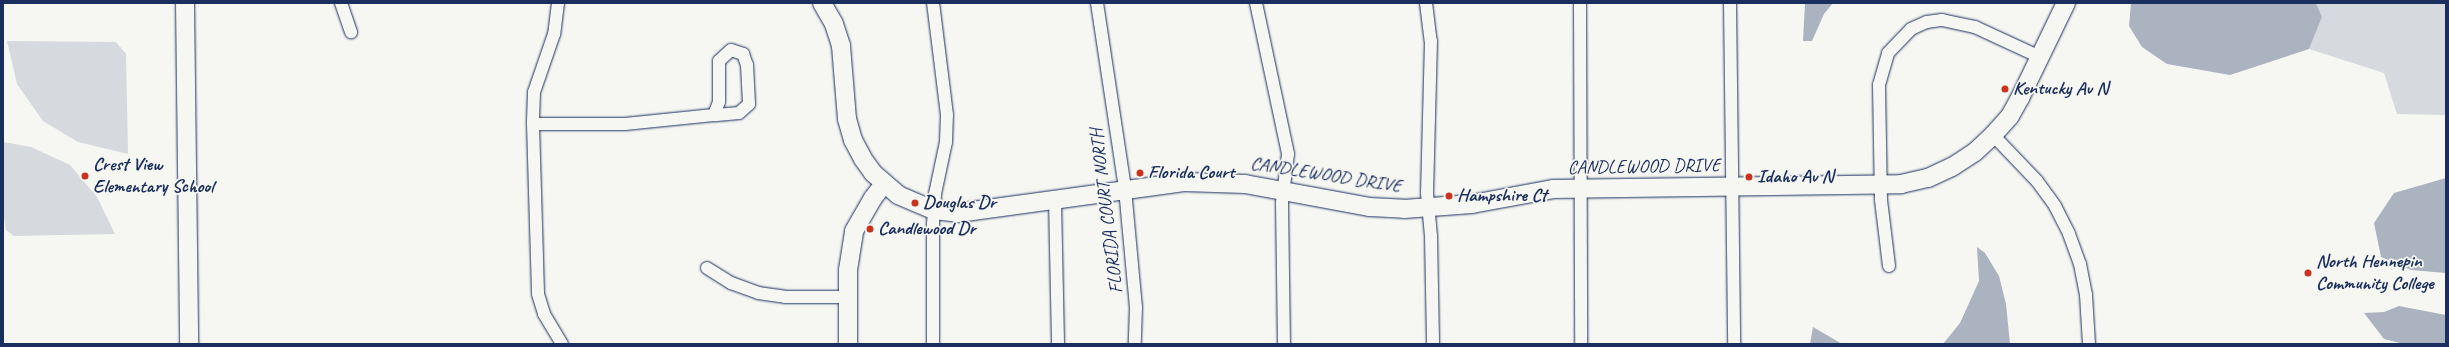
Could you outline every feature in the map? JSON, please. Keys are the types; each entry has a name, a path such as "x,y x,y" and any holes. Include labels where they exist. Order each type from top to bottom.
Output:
{"street":[{"path":"185,3 189,344"},
{"path":"341,3 351,32"},
{"path":"557,342 544,314 538,294 533,124 534,92 554,34 558,3"},
{"name":"CANDLEWOOD DRIVE","path":"822,3 834,24 841,46 847,119 853,140 863,159 884,184 898,195 934,210 958,213 980,212 1125,189 1214,181 1283,190 1369,207 1429,209 1472,204 1533,191 1582,189 1880,186 1928,178 1952,167 1975,152 2010,116 2066,3"},
{"path":"933,3 947,115 946,142 934,210 933,344"},
{"name":"FLORIDA COURT NORTH","path":"1097,3 1125,189 1136,307 1135,344"},
{"path":"1256,3 1288,154 1283,190 1284,344"},
{"path":"1426,3 1431,41 1427,193 1429,209 1433,344"},
{"path":"1580,3 1582,189 1581,344"},
{"path":"1730,3 1734,187 1734,344"},
{"path":"1889,266 1880,186 1879,85 1882,68 1888,53 1911,29 1926,22 1942,20 1959,22 2040,57"},
{"path":"533,124 625,124 739,113 749,104 747,65 743,54 731,50 719,61 719,102 714,115"},
{"path":"1993,135 2037,181 2055,206 2069,234 2080,264 2086,295 2089,344"},
{"path":"848,344 848,270 854,231 873,198 884,184"},
{"path":"1055,200 1058,344"},
{"path":"707,268 731,283 758,293 785,297 847,297"}],"shaded area":[{"path":"1805,3 1833,3 1824,14 1812,41 1803,41"},
{"path":"2131,3 2316,3 2322,17 2309,49 2230,75 2167,64 2142,47 2129,26"},
{"path":"2316,3 2446,3 2446,115 2397,114 2384,73 2309,49 2322,17"},
{"path":"7,41 116,42 126,54 128,154 78,142 43,121 17,84"},
{"path":"3,142 31,147 70,165 97,197 115,234 14,236 6,230 3,210"},
{"path":"2446,178 2446,273 2411,270 2381,257 2374,223 2394,193"},
{"path":"1977,247 1985,253 1999,276 2006,304 2010,344 1943,344 1960,323 1979,281"},
{"path":"2399,306 2446,315 2446,344 2404,344 2384,339 2364,313 2384,312"},
{"path":"1813,327 1842,344 1810,344"}],"place":[{"name":"Kentucky Av N","path":"2005,89"},
{"name":"Florida Court","path":"1140,173"},
{"name":"Crest View Elementary School","path":"85,176"},
{"name":"Idaho Av N","path":"1749,177"},
{"name":"Hampshire Ct","path":"1449,196"},
{"name":"Douglas Dr","path":"915,203"},
{"name":"Candlewood Dr","path":"870,229"},
{"name":"North Hennepin Community College","path":"2308,273"}]}
